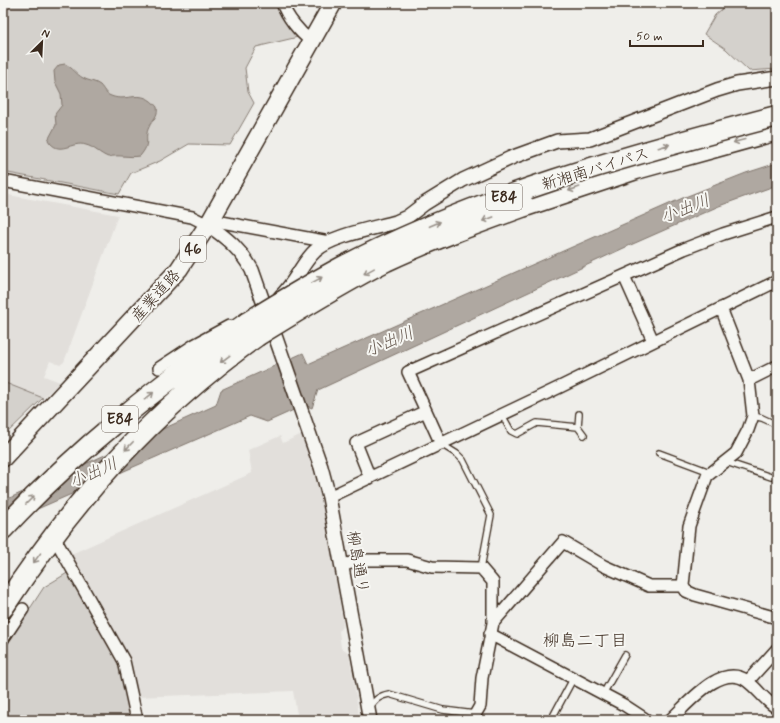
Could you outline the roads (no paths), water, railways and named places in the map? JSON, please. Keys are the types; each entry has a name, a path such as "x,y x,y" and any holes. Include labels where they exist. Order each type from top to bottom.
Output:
{"highway":[{"name":"新湘南バイパス","path":"253,329 341,267 427,227 482,204 619,159 777,116"},
{"name":"新湘南バイパス","path":"253,329 296,312 386,262 446,235 525,206 636,169 777,130"},
{"name":"E84","path":"3,529 27,502 82,450 171,379 253,329"},
{"name":"E84","path":"3,608 43,550 118,457 182,394 224,359 253,329"}],"main road":[{"name":"産業道路","path":"3,458 179,269 209,223 333,3"}],"street":[{"path":"282,3 284,9 304,35 311,41"},
{"path":"159,368 194,345 282,295 316,250 329,242 396,222 407,217 424,204 463,180 557,141 590,139 724,88 744,83 777,78"},
{"path":"3,180 192,217 209,223 329,242"},
{"path":"441,444 408,372 703,242 777,217"},
{"path":"209,223 234,244 246,259 252,270 265,306"},
{"path":"624,276 653,341"},
{"path":"329,497 502,415 777,281"},
{"name":"柳島通り","path":"265,306 321,467 329,497 369,716"},
{"path":"721,308 749,380 753,416 742,443 736,453 726,462 710,472 707,476 689,526 683,586 686,591 695,595 777,618"},
{"path":"749,380 777,366"},
{"path":"370,478 356,443 426,411"},
{"path":"493,623 563,542 604,566 649,586 683,586"},
{"path":"58,544 124,661 137,720"},
{"path":"342,566 359,560 407,560 432,567 481,568 488,575 493,582 493,623 482,678 482,695 480,706 473,717"},
{"path":"3,639 23,609"},
{"path":"490,634 603,694 647,720"},
{"path":"748,681 777,649"},
{"path":"670,720 716,679 732,676 740,677 748,681 770,704 777,708"}],"lane":[{"path":"579,414 578,427 584,435"},
{"path":"502,415 511,431 517,434 537,423 578,427"},
{"path":"753,416 762,418 777,425"},
{"path":"441,444 457,454 463,460 491,515 481,568"},
{"path":"659,454 710,472"},
{"path":"726,462 771,477"},
{"path":"603,694 625,655"},
{"path":"552,720 573,679"},
{"path":"369,716 375,699 389,694 473,717"}],"water":[{"path":"65,64 83,78 100,85 109,95 117,98 145,98 157,107 156,115 147,131 146,147 140,156 108,157 86,145 81,144 57,148 52,145 48,140 56,125 55,114 62,105 61,94 55,82 54,71 59,65"},
{"name":"小出川","path":"777,163 777,185 719,206 626,247 318,390 312,408 305,405 267,422 250,416 3,524 3,501 216,405 221,390 303,353 308,364 685,197 746,173"}],"district":[{"name":"柳島二丁目","path":"585,640"}]}
